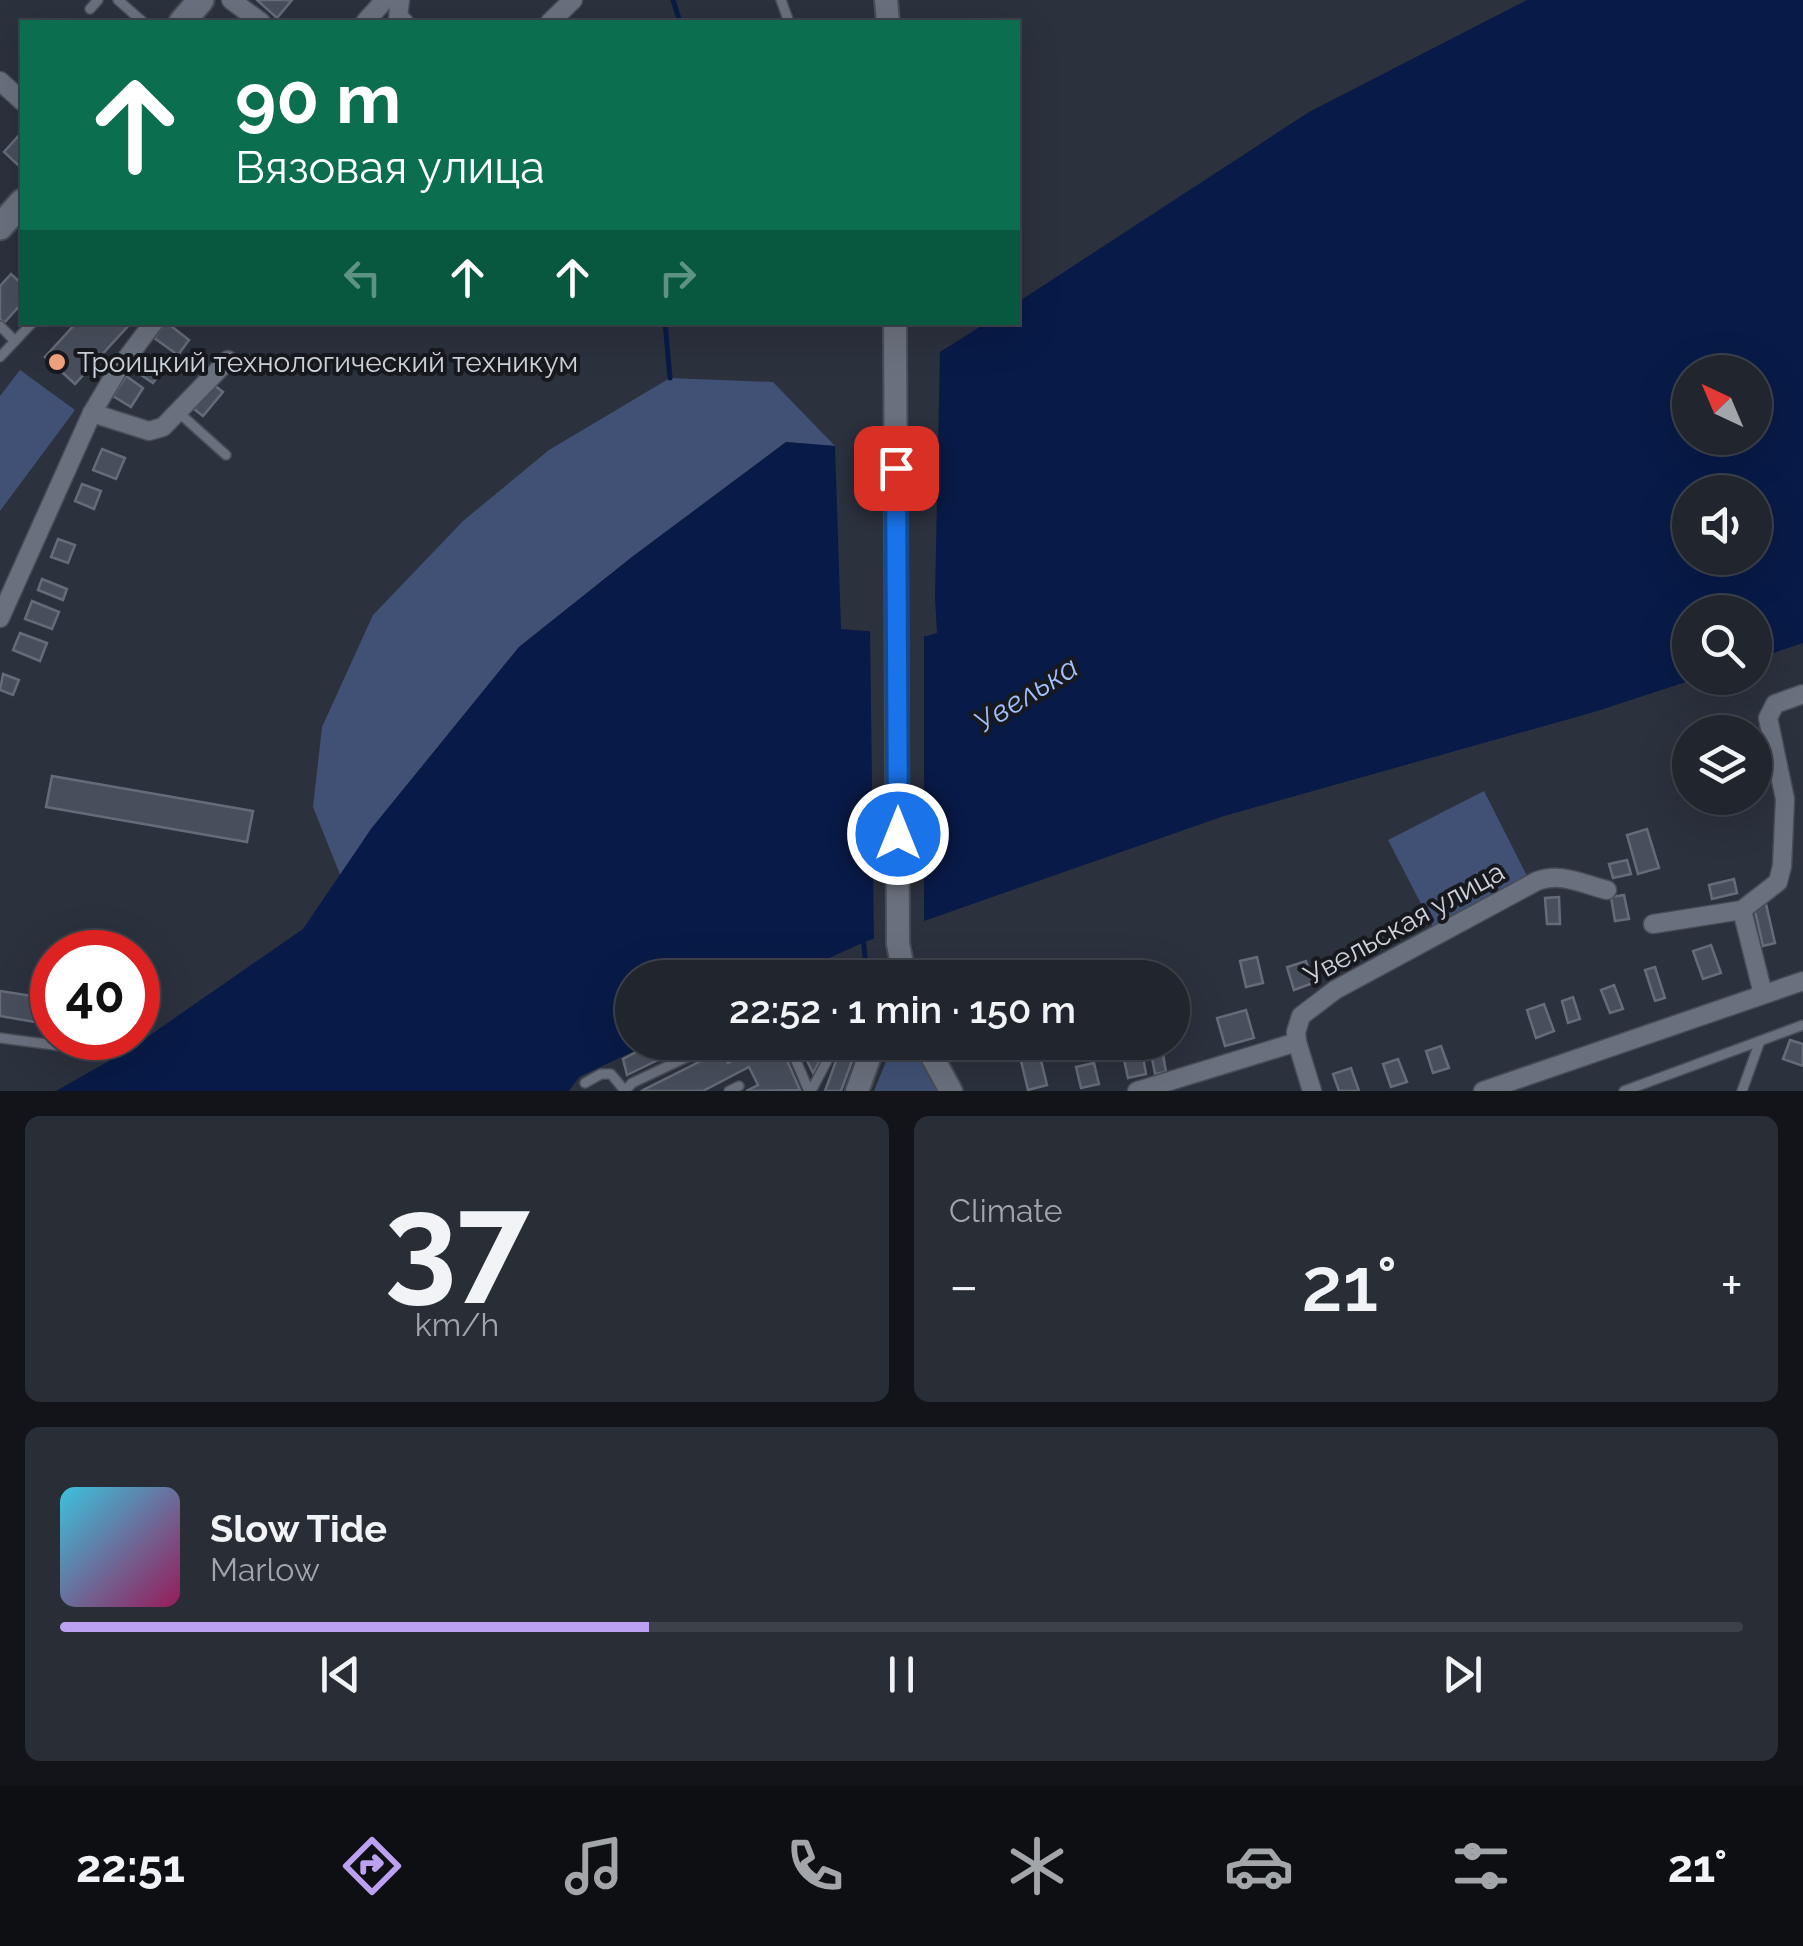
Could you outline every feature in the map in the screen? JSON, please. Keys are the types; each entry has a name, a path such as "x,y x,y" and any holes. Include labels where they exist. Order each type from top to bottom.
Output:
{"main road":[{"path":"184,20 201,0"},
{"path":"0,227 20,204"}],"street":[{"path":"231,0 258,20"},
{"path":"367,20 385,0"},
{"path":"552,20 574,0"},
{"path":"0,81 20,99"},
{"path":"0,618 92,413 116,371 152,325"},
{"path":"895,325 898,944 895,960"},
{"path":"92,413 148,432 163,427 228,360"},
{"path":"1652,924 1742,910 1778,882 1784,790 1768,718 1770,710 1782,700 1803,694"},
{"name":"Увельская улица","path":"1296,1042 1302,1016 1335,990 1537,880 1563,876 1607,890"},
{"path":"1742,910 1763,994"},
{"path":"898,944 902,960"},
{"path":"1483,1091 1803,981"},
{"path":"1137,1091 1296,1042 1312,1091"},
{"path":"857,1091 869,1060"},
{"path":"934,1060 952,1091"}],"lane":[{"path":"90,9 98,0"},
{"path":"118,0 141,20"},
{"path":"0,357 30,325"},
{"path":"0,326 15,340"},
{"path":"178,411 226,455"},
{"path":"1624,1091 1803,1025"},
{"path":"0,1038 30,1040"},
{"path":"1742,1091 1760,1041"},
{"path":"586,1083 601,1074 612,1074 625,1091 632,1083 681,1060"},
{"path":"796,1060 810,1091"},
{"path":"810,1091 827,1060"}],"shaded area":[{"path":"20,370 75,410 0,511 0,396"},
{"path":"670,378 773,382 835,446 786,442 519,647 371,829 341,877 313,807 322,727 373,615 463,521 549,450"},
{"path":"1484,791 1528,878 1433,927 1388,840"},
{"path":"887,1060 920,1060 940,1091 874,1091"}],"water":[{"name":"Увелька","path":"1527,0 1803,0 1803,643 1772,653 1772,595 1672,595 1672,686 1224,816 864,942 825,960 615,960 615,1060 579,1077 569,1091 56,1091 111,1060 160,1060 160,1028 303,929 371,829 519,647 786,442 835,446 841,629 927,636 937,633 940,352 983,325 1020,325 1020,301 1309,112"}],"pier":[{"path":"870,628 924,631 924,926 874,944"}],"building":[{"path":"257,0 292,0 277,18"},
{"path":"20,134 18,165 4,152"},
{"path":"11,274 20,282 20,305 4,323 0,319 0,286"},
{"path":"74,325 129,325 75,384 45,357"},
{"path":"164,325 170,325 189,340 178,355 154,338"},
{"path":"141,356 162,370 153,383 132,369"},
{"path":"126,376 143,388 131,407 113,396"},
{"path":"214,385 223,392 203,416 194,409"},
{"path":"102,449 125,458 116,479 93,470"},
{"path":"82,484 101,491 94,509 75,501"},
{"path":"58,539 75,545 68,563 51,557"},
{"path":"42,579 67,589 63,600 38,590"},
{"path":"32,601 59,612 52,629 25,619"},
{"path":"20,633 47,643 40,661 13,650"},
{"path":"3,674 19,680 13,695 0,690"},
{"path":"52,776 253,811 247,842 46,807"},
{"path":"1647,829 1659,868 1638,874 1627,835"},
{"path":"1627,860 1631,874 1613,878 1609,864"},
{"path":"1734,879 1737,893 1712,899 1709,885"},
{"path":"1624,895 1629,919 1615,921 1611,897"},
{"path":"1559,897 1560,924 1547,924 1545,898"},
{"path":"1766,904 1775,943 1763,946 1754,907"},
{"path":"1711,945 1721,973 1703,979 1693,951"},
{"path":"1257,957 1263,983 1246,987 1240,961"},
{"path":"1306,961 1313,983 1294,990 1287,967"},
{"path":"1655,967 1665,998 1655,1001 1645,970"},
{"path":"1614,985 1623,1009 1610,1013 1601,990"},
{"path":"0,991 30,996 30,1021 0,1016"},
{"path":"1573,997 1580,1019 1568,1023 1562,1001"},
{"path":"1544,1004 1554,1031 1536,1038 1527,1010"},
{"path":"1246,1010 1254,1038 1225,1046 1217,1018"},
{"path":"1790,1040 1803,1044 1803,1066 1783,1059"},
{"path":"1441,1046 1449,1068 1433,1073 1426,1051"},
{"path":"1398,1059 1407,1082 1391,1087 1383,1064"},
{"path":"623,1060 658,1060 627,1075"},
{"path":"703,1060 787,1060 800,1090 746,1091 758,1085 749,1067 703,1091 641,1091"},
{"path":"807,1060 820,1060 813,1073"},
{"path":"836,1060 852,1060 841,1091 825,1091"},
{"path":"1041,1060 1047,1085 1028,1090 1021,1061"},
{"path":"1124,1060 1144,1060 1146,1074 1128,1078"},
{"path":"1152,1060 1164,1060 1166,1072 1155,1074"},
{"path":"1094,1063 1099,1084 1081,1088 1076,1067"},
{"path":"1351,1068 1359,1091 1339,1091 1333,1074"}],"waterway":[{"path":"673,0 679,20"},
{"path":"665,325 670,378"},
{"path":"863,936 865,960"}],"place":[{"name":"Троицкий технологический техникум","path":"57,362"}],"route":[{"path":"896,468 898,834"}]}
